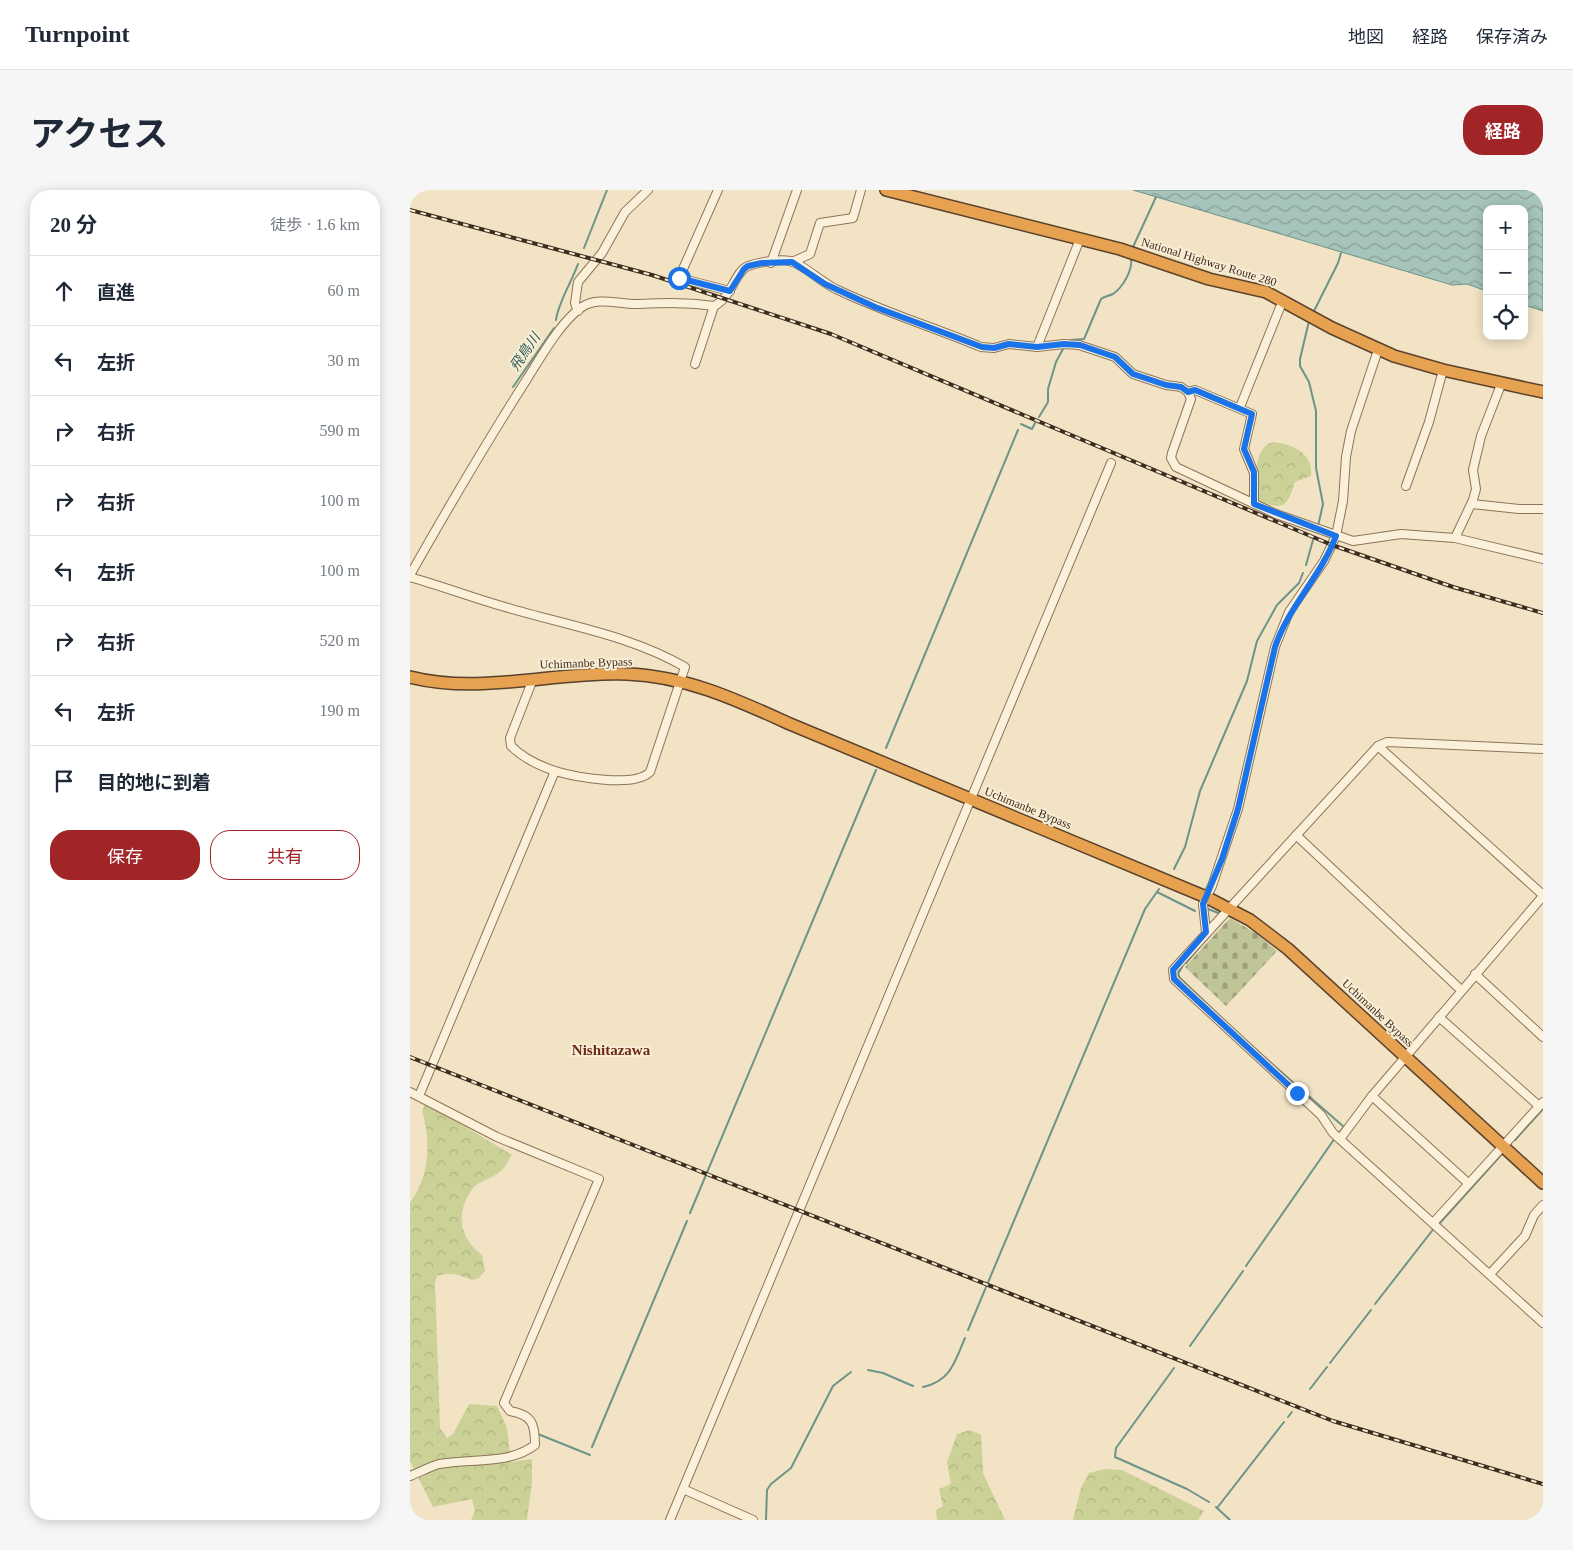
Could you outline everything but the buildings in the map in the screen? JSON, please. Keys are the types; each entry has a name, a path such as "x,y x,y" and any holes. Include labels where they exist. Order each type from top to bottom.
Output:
{"highway":[{"name":"National Highway Route 280","path":"886,190 1120,249 1209,279 1266,292 1378,350 1443,370 1543,392"},
{"name":"Uchimanbe Bypass","path":"410,677 448,683 627,674 681,681 741,702 1206,897 1250,920 1288,949 1543,1183"}],"street":[{"path":"578,311 575,303 578,282 602,253 625,212 648,190"},
{"path":"718,190 679,278 730,291"},
{"path":"771,262 797,190"},
{"path":"532,679 509,742 515,750 555,771 606,780 647,775 654,764 685,667 667,657 612,636 504,607 410,576 484,446 559,329 578,311 590,303 618,302 636,304 670,302 714,306 721,303 744,269 762,263 792,262 810,254 820,223 853,218 861,190"},
{"path":"1037,347 1080,239"},
{"path":"792,262 825,284 875,307 982,347 994,348 1009,344 1037,347 1064,344 1080,345 1115,357 1133,374 1166,385 1181,387 1191,396 1190,405 1172,452 1174,464 1181,471 1254,504 1317,529 1353,541 1401,534 1456,538 1543,559"},
{"path":"1240,407 1283,300"},
{"path":"695,364 714,306"},
{"path":"1206,932 1203,904 1222,859 1238,809 1273,656 1281,629 1289,612 1324,561 1336,536 1344,501 1346,457 1351,431 1378,350"},
{"path":"1406,486 1429,422 1443,370"},
{"path":"1456,538 1472,504 1476,489 1473,470 1481,436 1502,382"},
{"path":"1188,392 1195,390 1240,407 1254,416 1244,449 1254,472 1254,504"},
{"path":"670,1520 1111,464"},
{"path":"1472,504 1519,509 1543,509"},
{"path":"1543,749 1387,742 1378,746 1173,970 1174,979 1321,1115 1340,1139 1543,1322"},
{"path":"1340,1139 1372,1096 1543,896 1378,746"},
{"path":"420,1096 555,771"},
{"path":"1296,835 1462,990"},
{"path":"1475,974 1543,1037"},
{"path":"1434,1222 1541,1104 1439,1017"},
{"path":"410,1092 497,1137 599,1179 504,1403 510,1411 524,1414 532,1423 536,1445 528,1450 502,1458 440,1464 410,1476"},
{"path":"1372,1096 1468,1183"},
{"path":"1490,1274 1525,1236 1534,1215 1543,1206"},
{"path":"683,1489 753,1520"}],"green space":[{"path":"1273,442 1287,445 1300,451 1309,461 1311,468 1311,476 1295,482 1287,501 1280,506 1259,501 1257,485 1259,458 1266,445"},
{"path":"1230,918 1257,934 1277,951 1226,1006 1185,967"},
{"path":"426,1103 512,1155 501,1171 474,1187 463,1208 462,1226 469,1241 482,1255 485,1271 479,1278 472,1280 459,1275 446,1274 437,1276 435,1282 440,1428 447,1438 453,1434 469,1404 497,1406 507,1428 511,1462 532,1459 532,1482 527,1520 471,1520 475,1512 472,1499 433,1507 410,1461 410,1203 422,1181 427,1158 427,1134 422,1110"},
{"path":"970,1430 981,1435 983,1473 1005,1520 937,1520 936,1510 943,1506 939,1489 951,1484 947,1462 957,1434"},
{"path":"1105,1469 1122,1470 1204,1511 1198,1520 1073,1520 1081,1488 1089,1473"}],"water":[{"path":"1133,190 1543,190 1543,311 1528,306 1528,205 1483,205 1483,290 1467,284 1452,285"}],"waterway":[{"name":"飛鳥川","path":"584,248 607,190"},
{"path":"1133,247 1156,197"},
{"path":"1313,313 1338,263 1341,253"},
{"path":"1071,340 1084,339 1101,299 1113,294 1124,283 1130,268 1131,258"},
{"name":"飛鳥川","path":"556,320 559,306 578,264"},
{"path":"1309,321 1300,366 1309,382 1316,411 1316,468 1323,504 1318,526"},
{"name":"飛鳥川","path":"513,387 554,328"},
{"path":"1039,417 1048,402 1048,389 1056,362 1063,349"},
{"path":"1021,424 1032,429 1035,423"},
{"path":"886,748 1018,430"},
{"path":"1306,565 1313,540"},
{"path":"1174,869 1185,847 1200,791 1247,681 1257,641 1277,605 1299,583 1303,573"},
{"path":"690,1213 876,770"},
{"path":"968,1330 1145,909 1159,889"},
{"path":"1157,892 1195,911"},
{"path":"1208,909 1221,914"},
{"path":"1211,934 1227,916"},
{"path":"1186,963 1208,937"},
{"path":"1182,967 1178,974 1180,978 1249,1044"},
{"path":"1255,1049 1344,1127 1338,1134"},
{"path":"1515,1140 1543,1109"},
{"path":"1246,1266 1335,1138"},
{"path":"1439,1224 1502,1154"},
{"path":"592,1447 687,1221"},
{"path":"1375,1304 1435,1227"},
{"path":"1190,1346 1243,1271"},
{"path":"1330,1363 1371,1310"},
{"path":"923,1387 940,1380 946,1375 955,1362 965,1338"},
{"path":"1310,1389 1327,1367"},
{"path":"1174,1368 1116,1448 1115,1457 1187,1489 1209,1502"},
{"path":"868,1370 883,1373 913,1386"},
{"path":"766,1520 767,1490 771,1484 791,1468 833,1386 851,1372"},
{"path":"1288,1417 1292,1412"},
{"path":"1217,1508 1284,1422"},
{"path":"538,1434 590,1455"},
{"path":"1216,1507 1230,1520"}],"railway":[{"path":"410,210 652,275 831,334 1332,545 1453,587 1543,613"},
{"path":"410,1057 1333,1421 1543,1484"}],"district":[{"name":"Nishitazawa","path":"611,1050"}],"route":[{"path":"679,278 730,291 748,266 771,262 792,262 825,284 875,307 982,347 994,348 1006,344 1030,347 1064,344 1080,345 1115,357 1133,374 1166,385 1181,387 1188,392 1195,390 1240,407 1254,416 1244,449 1254,472 1254,504 1336,536 1324,561 1289,612 1281,629 1268,674 1238,809 1222,859 1203,904 1206,932 1173,970 1172,974 1174,979 1209,1013 1297,1093"}]}
